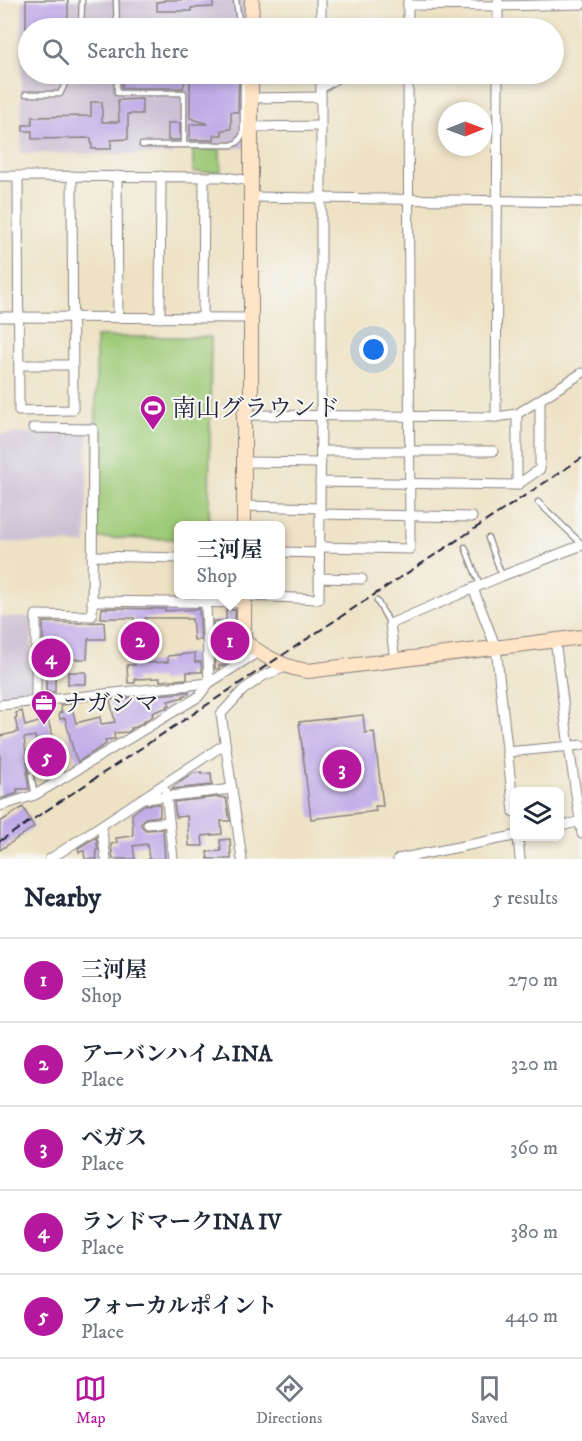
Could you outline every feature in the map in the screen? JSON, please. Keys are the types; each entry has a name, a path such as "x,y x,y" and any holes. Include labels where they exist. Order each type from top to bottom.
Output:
{"street":[{"path":"251,18 252,0"},
{"path":"321,0 321,18"},
{"path":"408,3 582,4"},
{"path":"244,521 244,416 251,399 251,84"},
{"path":"285,599 319,599 321,84"},
{"path":"251,98 321,93 332,84"},
{"path":"285,552 410,549 408,84"},
{"path":"495,417 498,84"},
{"path":"251,127 321,126"},
{"path":"0,176 225,177 251,181"},
{"path":"18,176 19,411 72,410 72,176"},
{"path":"117,176 118,318"},
{"path":"160,176 160,318"},
{"path":"203,318 204,177"},
{"path":"251,197 582,202"},
{"path":"0,317 251,318"},
{"path":"19,365 72,365"},
{"path":"244,416 495,417 517,414 582,373"},
{"path":"320,482 517,485 540,469 540,400"},
{"path":"517,414 517,485"},
{"path":"33,429 93,429 92,616 36,615 36,701"},
{"path":"321,451 493,451"},
{"path":"244,462 321,463"},
{"path":"244,506 410,516 472,517"},
{"path":"395,660 390,624 582,544"},
{"path":"92,556 174,558"},
{"path":"319,578 362,579"},
{"path":"476,587 496,648 511,787"},
{"path":"92,601 206,604 238,599"},
{"path":"244,599 244,641 258,652 288,666 308,671 582,637"},
{"path":"206,604 209,683"},
{"path":"555,640 582,834"},
{"path":"0,806 35,795 198,697 209,683 258,652"},
{"path":"242,859 221,714 243,690 263,676 288,666"},
{"path":"0,705 209,683"},
{"path":"51,859 225,744"},
{"path":"507,752 582,745"},
{"path":"165,784 173,859"},
{"path":"141,799 232,789"},
{"path":"564,825 581,821"},
{"path":"148,824 169,822"},
{"path":"101,826 106,859"},
{"path":"398,859 415,858 510,837"},
{"path":"517,841 520,859"}],"lane":[{"path":"81,18 82,0"},
{"path":"117,0 117,18"},
{"path":"236,0 239,18"},
{"path":"26,94 60,94 65,84"},
{"path":"117,84 117,93 184,93 184,145"},
{"path":"142,145 232,145 238,142 243,134 243,84"},
{"path":"538,502 582,544"},
{"path":"488,538 502,576"},
{"path":"465,547 476,587"},
{"path":"377,601 390,624"},
{"path":"31,775 35,795"}],"shaded area":[{"path":"22,0 247,0 246,18 22,18"},
{"path":"21,84 246,84 246,148 174,149 173,155 21,153"},
{"path":"88,433 86,544 0,542 0,434"},
{"path":"0,617 32,617 31,697 0,701"}],"green space":[{"path":"193,149 220,150 221,172 193,172"},
{"name":"南山グラウンド","path":"96,337 211,337 209,521 174,521 174,539 96,538"}],"building":[{"path":"26,0 68,0 68,18 26,18"},
{"path":"213,0 213,7 191,8 191,11 157,11 157,2"},
{"path":"122,84 184,84 183,88 122,88"},
{"path":"190,84 239,84 238,112 231,112 231,129 222,130 222,135 214,135 214,140 190,140 190,124 208,124 190,118"},
{"path":"142,99 142,114 128,114 128,139 111,140 111,149 92,149 91,138 32,139 32,131 23,131 23,125 32,125 32,117 91,116 91,102 102,102 102,122 119,122 118,100"},
{"path":"168,123 180,123 180,140 168,140"},
{"path":"102,608 165,609 165,611 199,609 201,640 194,640 192,619 145,618 146,663 168,662 168,656 195,653 195,662 201,662 202,672 187,672 187,679 160,681 160,678 135,679 135,683 128,683 127,665 135,665 134,618 101,618"},
{"path":"226,610 235,610 236,656 224,666 215,669 213,621 226,621"},
{"path":"43,622 104,622 105,639 88,639 87,659 55,660 55,692 46,692 46,647 43,647"},
{"path":"68,672 86,672 86,684 68,684"},
{"path":"189,692 184,697 168,701 170,705 168,707 152,713 153,716 128,732 114,733 115,739 105,740 106,744 78,762 65,718 60,719 59,713 62,712 60,705 71,704 76,723 100,717 101,724 115,722 110,700 148,696 148,698 155,695"},
{"path":"45,707 55,748 52,749 58,773 46,780 35,736 24,738 29,789 17,789 18,793 0,799 0,736 18,732 16,713 22,711 25,726 39,722 37,708"},
{"path":"363,715 365,733 374,732 383,806 375,806 376,811 311,819 299,722"},
{"path":"201,772 201,774 211,773 212,785 172,789 194,773"},
{"path":"226,798 230,821 221,821 222,834 202,836 203,846 189,846 187,816 176,817 174,802"},
{"path":"160,804 160,816 145,818 141,824 146,830 163,829 165,859 149,859 147,844 133,846 135,859 113,859 111,844 117,843 116,838 133,836 132,814 144,805"},
{"path":"23,807 34,827 0,850 0,822"},
{"path":"96,837 97,859 85,859 84,851 79,852 78,848"},
{"path":"230,839 231,859 208,859 207,852 221,851 220,840"}],"railway":[{"path":"0,841 582,458"}],"place":[{"name":"南山グラウンド","path":"153,431"},
{"name":"アーバンハイムINA","path":"140,641"},
{"name":"三河屋","path":"230,641"},
{"name":"ランドマークINA IV","path":"51,658"},
{"name":"ナガシマ","path":"44,726"},
{"name":"フォーカルポイント","path":"47,757"},
{"name":"ベガス","path":"342,769"}]}
